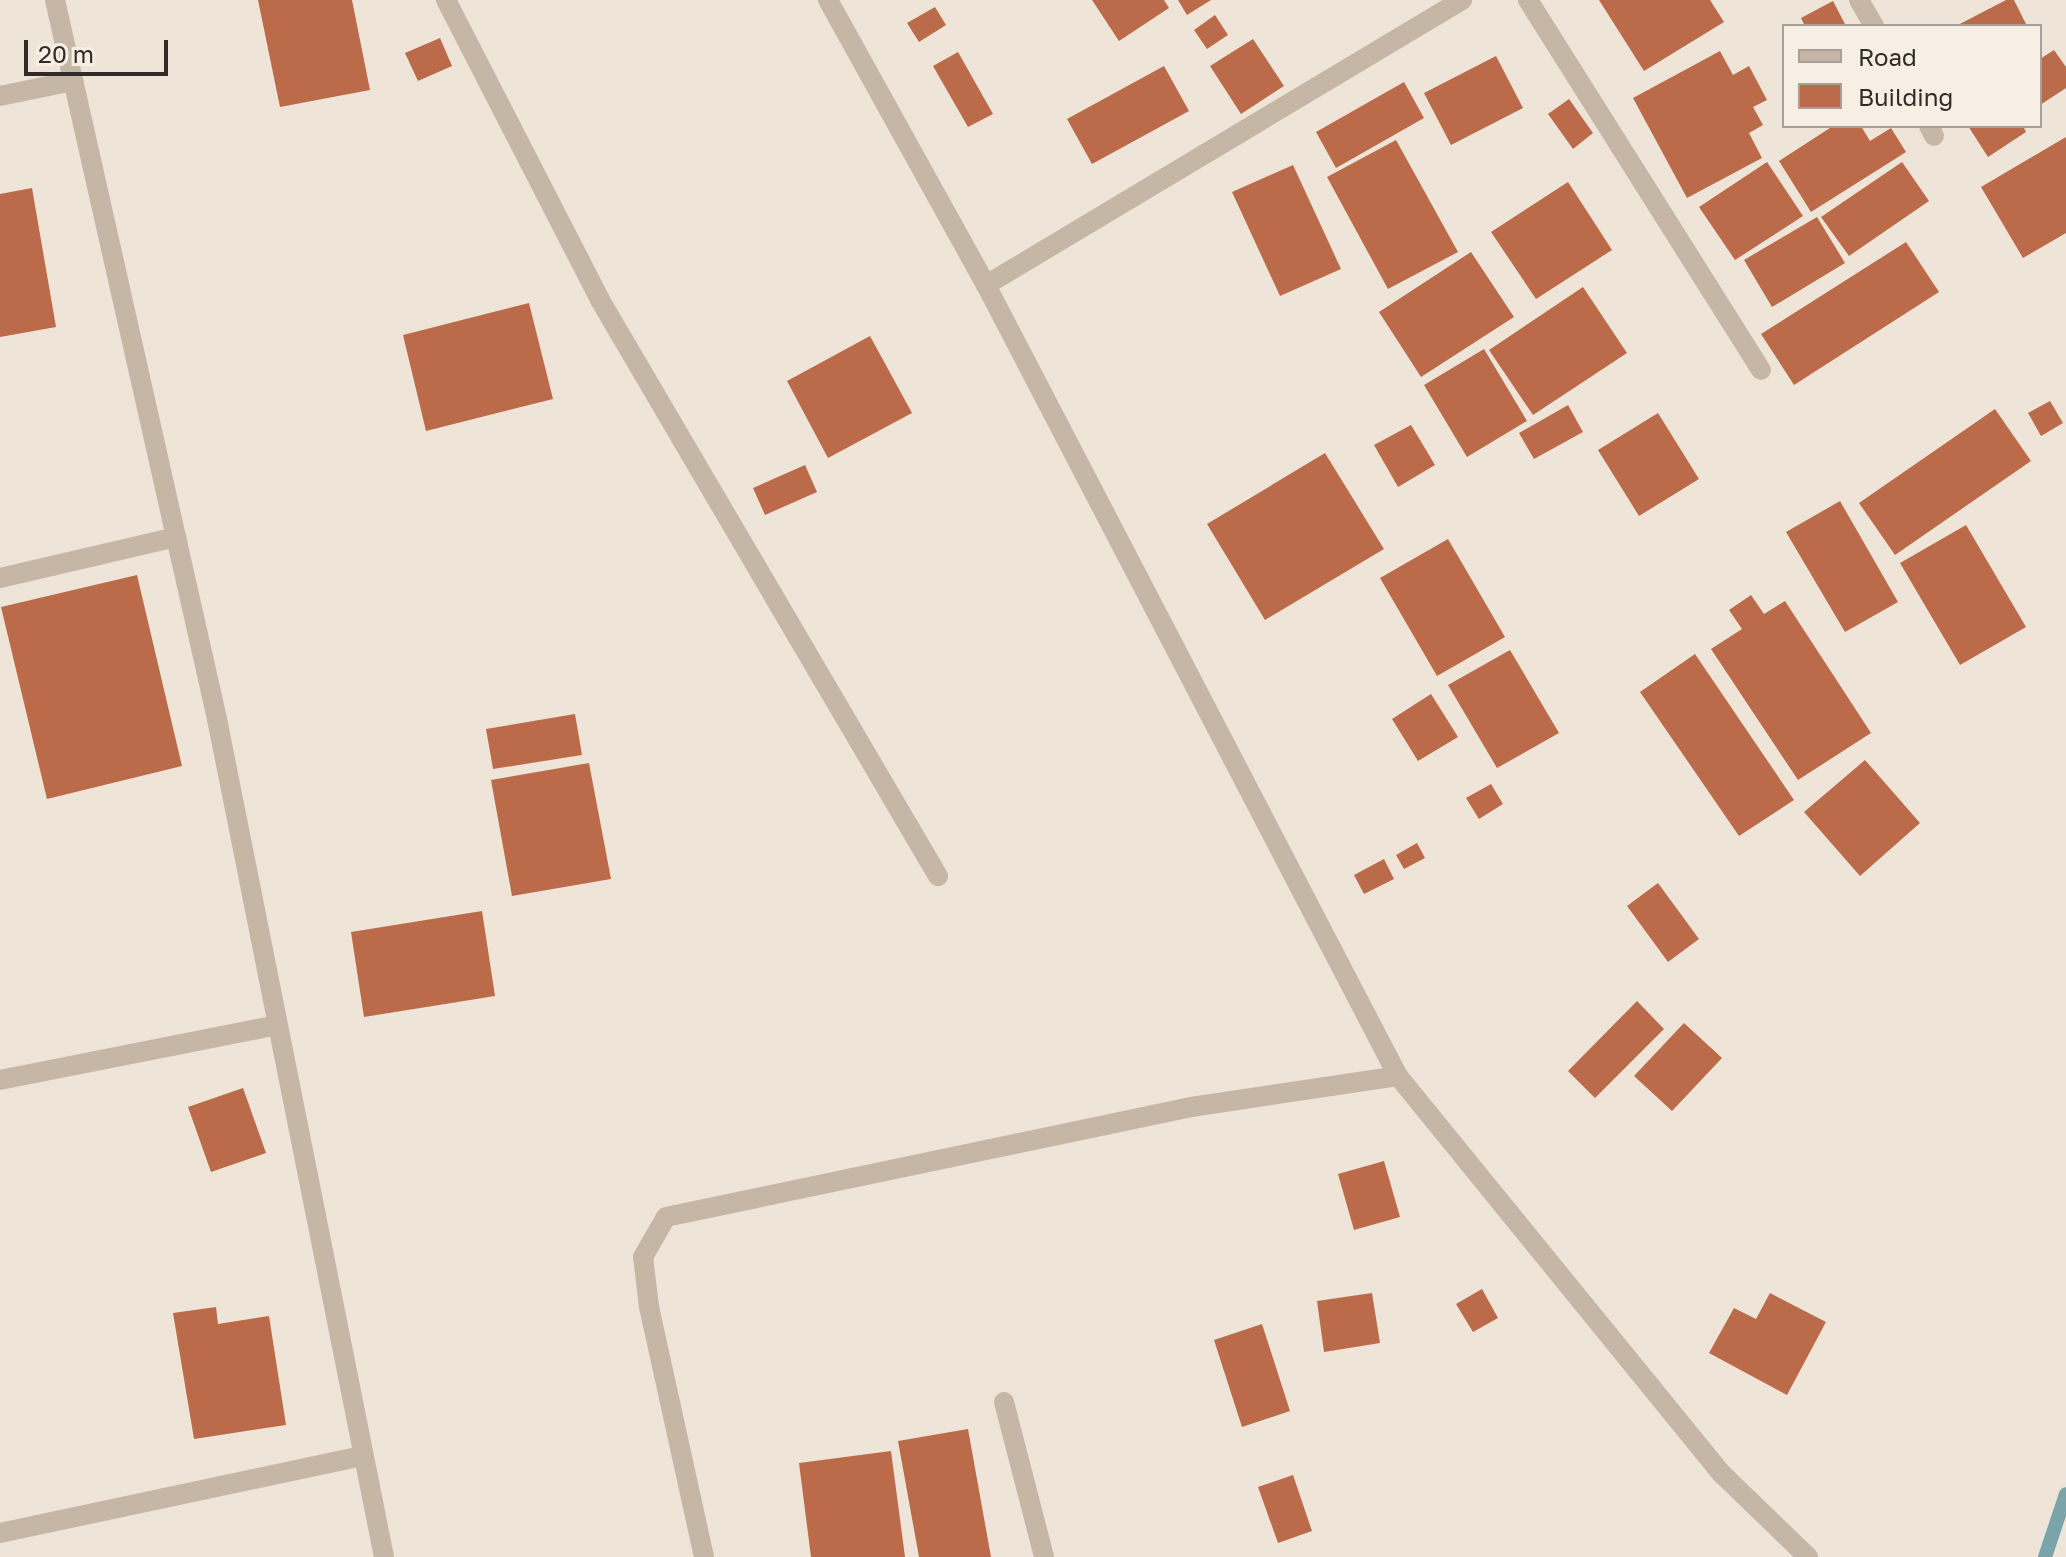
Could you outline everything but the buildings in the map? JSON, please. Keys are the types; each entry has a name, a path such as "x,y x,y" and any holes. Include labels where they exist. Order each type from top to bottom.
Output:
{"street":[{"path":"55,0 176,537 384,1557"},
{"path":"446,0 600,300 938,876"},
{"path":"828,0 986,285 1398,1076 1600,1320 1721,1473 1808,1557"},
{"path":"986,285 1462,0"},
{"path":"1528,0 1761,370"},
{"path":"1859,0 1873,24"},
{"path":"0,96 73,81"},
{"path":"0,578 176,537"},
{"path":"0,1080 277,1025"},
{"path":"704,1557 648,1294 643,1257 666,1217 1191,1107 1398,1076"},
{"path":"1004,1402 1044,1557"},
{"path":"0,1533 363,1456"}],"waterway":[{"path":"2045,1557 2066,1494"}]}
